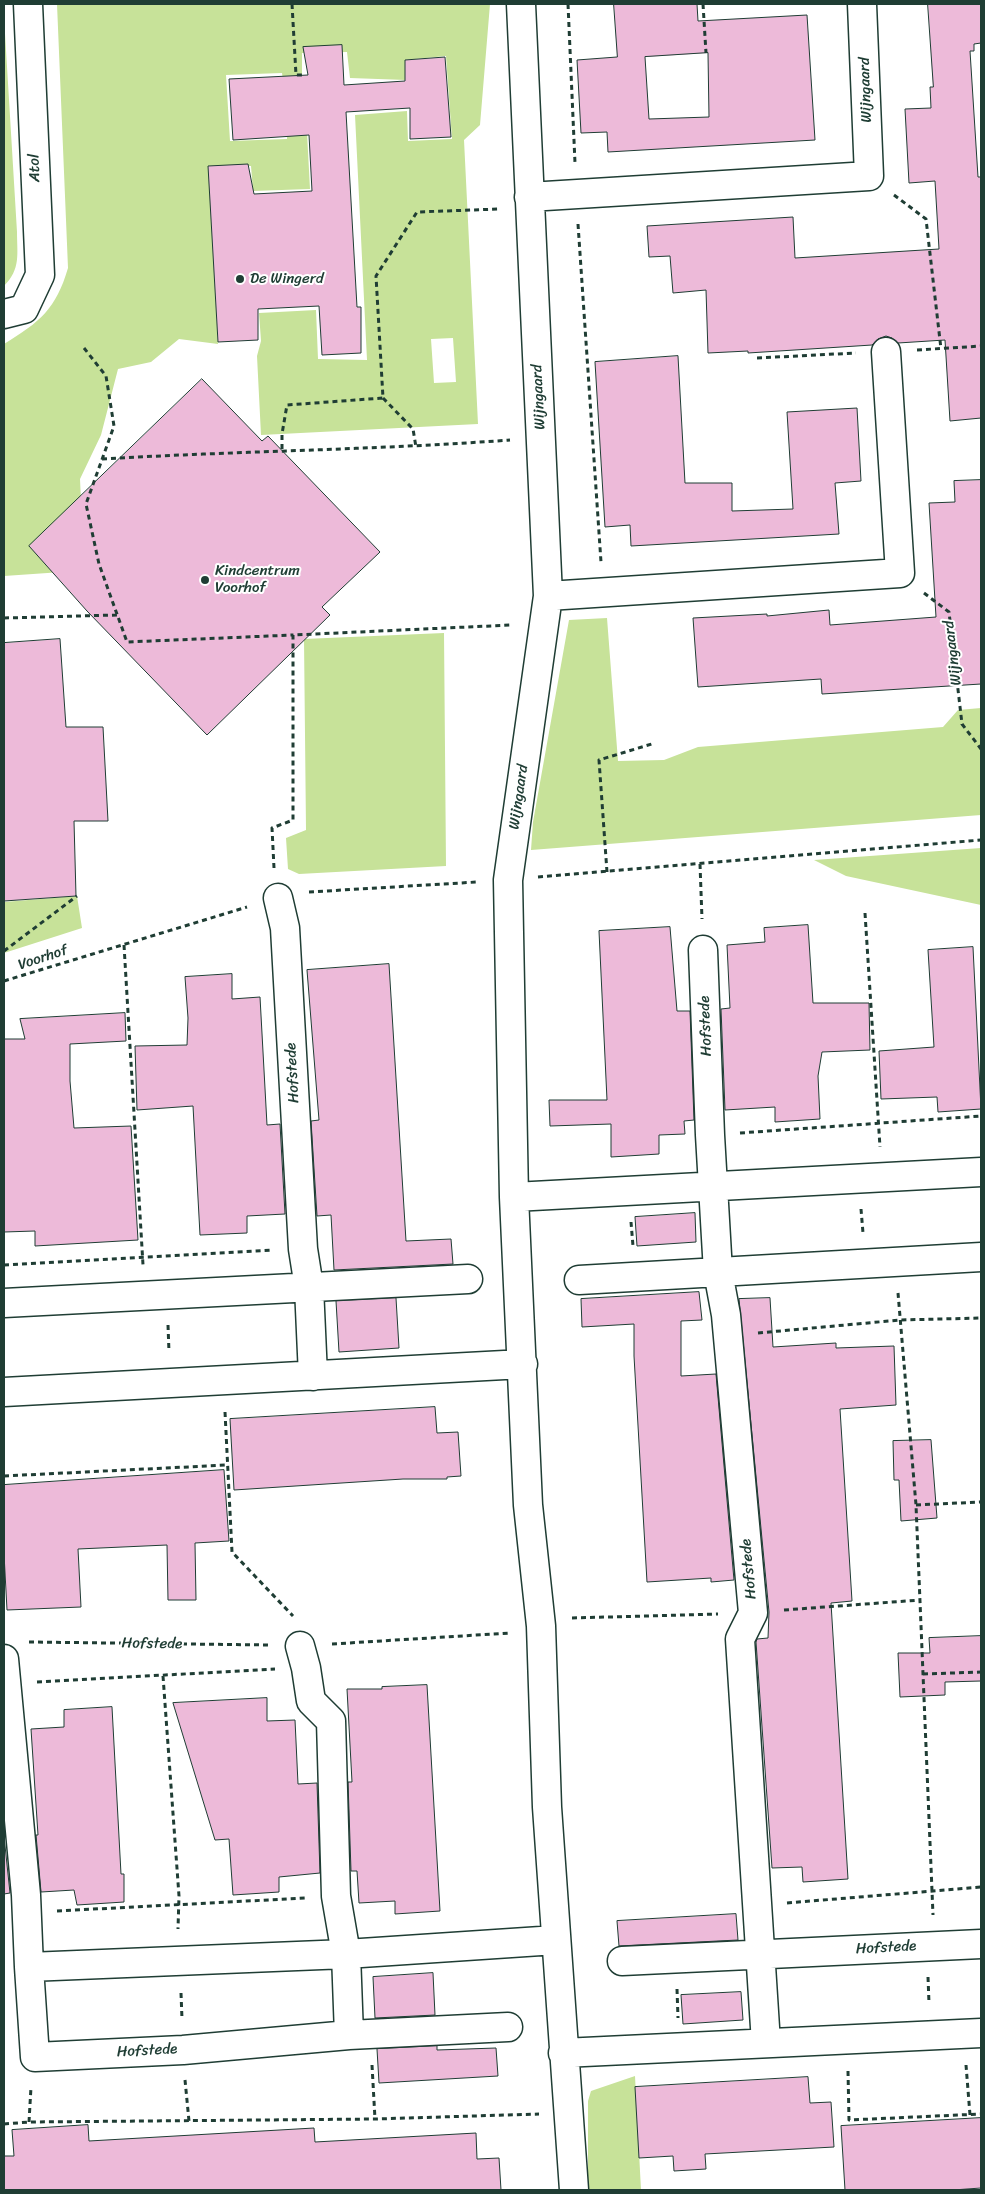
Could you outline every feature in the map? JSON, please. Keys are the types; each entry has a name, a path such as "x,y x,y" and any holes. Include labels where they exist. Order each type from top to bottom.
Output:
{"street":[{"name":"Atol","path":"4,314 24,309 40,275 28,4"},
{"name":"Wijngaard","path":"508,880 548,596 520,4"},
{"name":"Wijngaard","path":"862,4 869,176"},
{"path":"529,203 576,194 869,176"},
{"path":"548,596 900,573 886,352"},
{"path":"508,880 514,1198 528,1505 541,1626 546,1807 574,2190"},
{"name":"Hofstede","path":"278,898 284,928 303,1249 309,1287 313,1376"},
{"name":"Hofstede","path":"703,950 710,1135 718,1272 727,1336 753,1613 740,1639 766,2043"},
{"path":"514,1198 981,1172"},
{"path":"579,1280 981,1257"},
{"path":"4,1303 468,1279"},
{"path":"4,1392 523,1364"},
{"path":"303,1657 311,1701 331,1721 336,1896 360,2035"},
{"name":"Hofstede","path":"11,1662 35,2057 183,2050 360,2035 508,2028"},
{"path":"29,1968 346,1954 556,1940"},
{"name":"Hofstede","path":"622,1961 981,1944"},
{"path":"563,2053 973,2033"}],"path":[{"path":"292,4 296,75 305,75"},
{"path":"568,4 576,194 604,593"},
{"path":"703,4 706,53"},
{"path":"869,176 926,219 941,349"},
{"path":"416,447 413,428 383,398 376,276 417,212 529,203"},
{"path":"84,348 106,376 114,426 86,504 100,564 127,642 544,624"},
{"path":"282,450 282,434 287,405 383,398"},
{"path":"102,458 282,450 416,447 541,438"},
{"name":"Wijngaard","path":"900,573 949,612 962,724 981,749"},
{"path":"4,618 117,615"},
{"path":"278,898 272,855 272,828 294,820 293,635"},
{"path":"607,872 599,760 655,743"},
{"path":"508,880 981,840"},
{"path":"700,864 703,950"},
{"path":"4,951 77,896"},
{"path":"865,1264 870,1178 879,1123 866,913"},
{"path":"124,945 142,1257 155,1295 171,1383"},
{"name":"Voorhof","path":"4,981 88,955"},
{"path":"710,1135 981,1116"},
{"path":"630,1191 634,1276"},
{"path":"4,1265 303,1249"},
{"path":"898,1301 916,1505 932,1891 930,1946 931,2035"},
{"path":"727,1336 900,1320 981,1318"},
{"path":"11,1662 163,1676 303,1657 292,1614 232,1552 224,1380"},
{"path":"4,1476 227,1465"},
{"path":"916,1505 981,1502"},
{"name":"Hofstede","path":"11,1662 303,1657 506,1634 541,1626 564,1618 753,1613 920,1600"},
{"path":"923,1674 981,1672"},
{"path":"163,1676 179,1896 178,1922"},
{"path":"757,1905 981,1887"},
{"path":"26,1913 336,1896"},
{"path":"675,1958 680,2047"},
{"path":"970,2115 973,2033"},
{"path":"360,2035 375,2119"},
{"path":"848,2071 849,2120 981,2114"},
{"path":"4,2124 29,2122 375,2119 569,2114"}],"green space":[{"path":"57,4 490,4 480,125 464,140 478,424 261,435 257,356 261,341 259,313 316,310 318,359 367,360 355,115 407,111 408,141 452,139 446,56 405,60 406,80 350,78 347,52 302,53 302,100 286,103 282,73 226,75 230,141 287,139 287,133 307,133 310,189 253,191 251,166 209,167 218,344 179,339 151,362 118,369 101,435 80,479 83,546 91,570 4,576 4,344 28,329 45,313 58,294 68,268","holes":["453,338 456,382 434,383 431,339"]},
{"path":"4,17 17,232 17,261 13,273 4,286"},
{"path":"607,618 618,761 664,760 698,747 943,727 958,710 981,708 981,815 531,850 533,822 569,620"},
{"path":"444,633 446,866 299,874 288,869 286,838 306,830 304,639"},
{"path":"981,848 981,905 846,876 814,860"},
{"path":"77,896 82,928 4,953 4,902"},
{"path":"635,2076 641,2190 588,2190 588,2101 591,2091"}],"building":[{"path":"614,4 697,4 698,21 807,15 815,140 608,152 607,132 581,133 577,60 617,57","holes":["708,53 709,117 649,119 645,57"]},
{"path":"928,4 981,4 981,43 974,44 974,51 970,51 978,177 981,177 981,418 950,421 945,340 898,343 886,336 878,339 872,345 748,353 748,351 708,353 706,290 673,293 670,256 649,257 647,226 793,217 795,258 939,249 935,181 909,183 905,109 931,108 930,87 933,87"},
{"path":"342,45 344,85 405,81 405,60 445,57 451,137 410,139 410,108 346,112 357,307 361,307 361,353 322,355 319,306 258,309 258,340 218,342 208,166 248,164 254,194 312,191 309,135 233,140 229,79 308,75 303,47"},
{"path":"678,356 685,483 732,483 732,511 793,509 787,412 857,408 861,481 835,483 839,534 631,546 630,525 605,527 595,362"},
{"name":"Kindcentrum Voorhof","path":"202,379 262,441 268,436 380,552 322,607 330,615 207,735 87,611 29,546"},
{"path":"981,480 981,684 822,694 821,679 698,687 693,618 767,614 767,616 829,610 830,625 936,617 929,503 955,502 954,481"},
{"path":"60,639 66,727 103,727 108,821 74,821 76,896 4,901 4,643"},
{"path":"808,925 813,1003 869,1003 870,1050 822,1052 818,1076 820,1119 775,1122 775,1107 725,1110 721,1009 730,1008 727,945 765,942 764,928"},
{"path":"670,927 677,1011 690,1011 694,1120 684,1121 685,1134 659,1135 659,1154 611,1157 611,1124 550,1126 549,1100 607,1100 599,931"},
{"path":"973,947 981,1109 938,1112 937,1097 881,1099 879,1051 934,1047 928,950"},
{"path":"389,964 406,1241 451,1239 453,1264 334,1270 331,1215 317,1216 311,1121 319,1120 307,970"},
{"path":"232,974 232,999 260,997 267,1125 280,1124 285,1214 247,1216 247,1233 200,1235 193,1106 137,1110 135,1046 187,1045 188,1018 185,977"},
{"path":"125,1013 126,1041 70,1044 70,1081 74,1128 131,1126 138,1240 35,1246 35,1231 4,1232 4,1039 25,1039 20,1019"},
{"path":"695,1213 696,1242 637,1246 635,1217"},
{"path":"699,1292 702,1320 681,1321 681,1376 716,1374 734,1580 711,1582 711,1578 647,1582 634,1356 634,1324 582,1327 581,1299"},
{"path":"396,1298 399,1348 339,1352 336,1301"},
{"path":"770,1298 773,1347 836,1343 836,1348 894,1346 896,1405 840,1409 852,1601 831,1603 848,1879 803,1882 802,1867 772,1868 756,1642 757,1639 768,1638 769,1612 739,1299"},
{"path":"435,1407 437,1433 458,1432 461,1476 447,1477 447,1479 403,1479 234,1490 230,1419"},
{"path":"931,1440 937,1518 901,1521 899,1480 894,1480 893,1441"},
{"path":"224,1470 229,1541 195,1543 196,1600 168,1600 167,1545 78,1549 81,1607 7,1610 4,1554 4,1485"},
{"path":"981,1636 981,1681 945,1682 945,1695 900,1697 898,1653 930,1653 929,1638"},
{"path":"427,1685 440,1911 395,1914 395,1901 359,1903 357,1871 351,1871 348,1782 352,1782 347,1689 382,1689 382,1687"},
{"path":"267,1698 267,1721 295,1720 298,1784 317,1783 320,1873 279,1877 279,1892 233,1895 229,1839 215,1840 173,1703"},
{"path":"112,1707 121,1874 124,1874 124,1902 77,1905 74,1890 41,1892 36,1835 38,1835 31,1729 64,1727 64,1710"},
{"path":"4,1836 10,1893 4,1894"},
{"path":"736,1914 738,1940 619,1946 617,1921"},
{"path":"433,1973 435,2015 375,2018 373,1977"},
{"path":"741,1992 743,2020 683,2024 681,1995"},
{"path":"437,2046 437,2050 496,2048 498,2076 379,2083 377,2049"},
{"path":"808,2077 810,2103 831,2102 834,2147 705,2154 706,2169 674,2171 673,2156 639,2158 635,2087"},
{"path":"981,2118 981,2188 953,2190 845,2190 841,2126"},
{"path":"88,2125 89,2141 314,2128 315,2142 476,2133 477,2159 499,2158 501,2190 4,2190 4,2156 14,2156 12,2130"}],"place":[{"name":"De Wingerd","path":"240,279"},
{"name":"Kindcentrum Voorhof","path":"205,580"}]}
